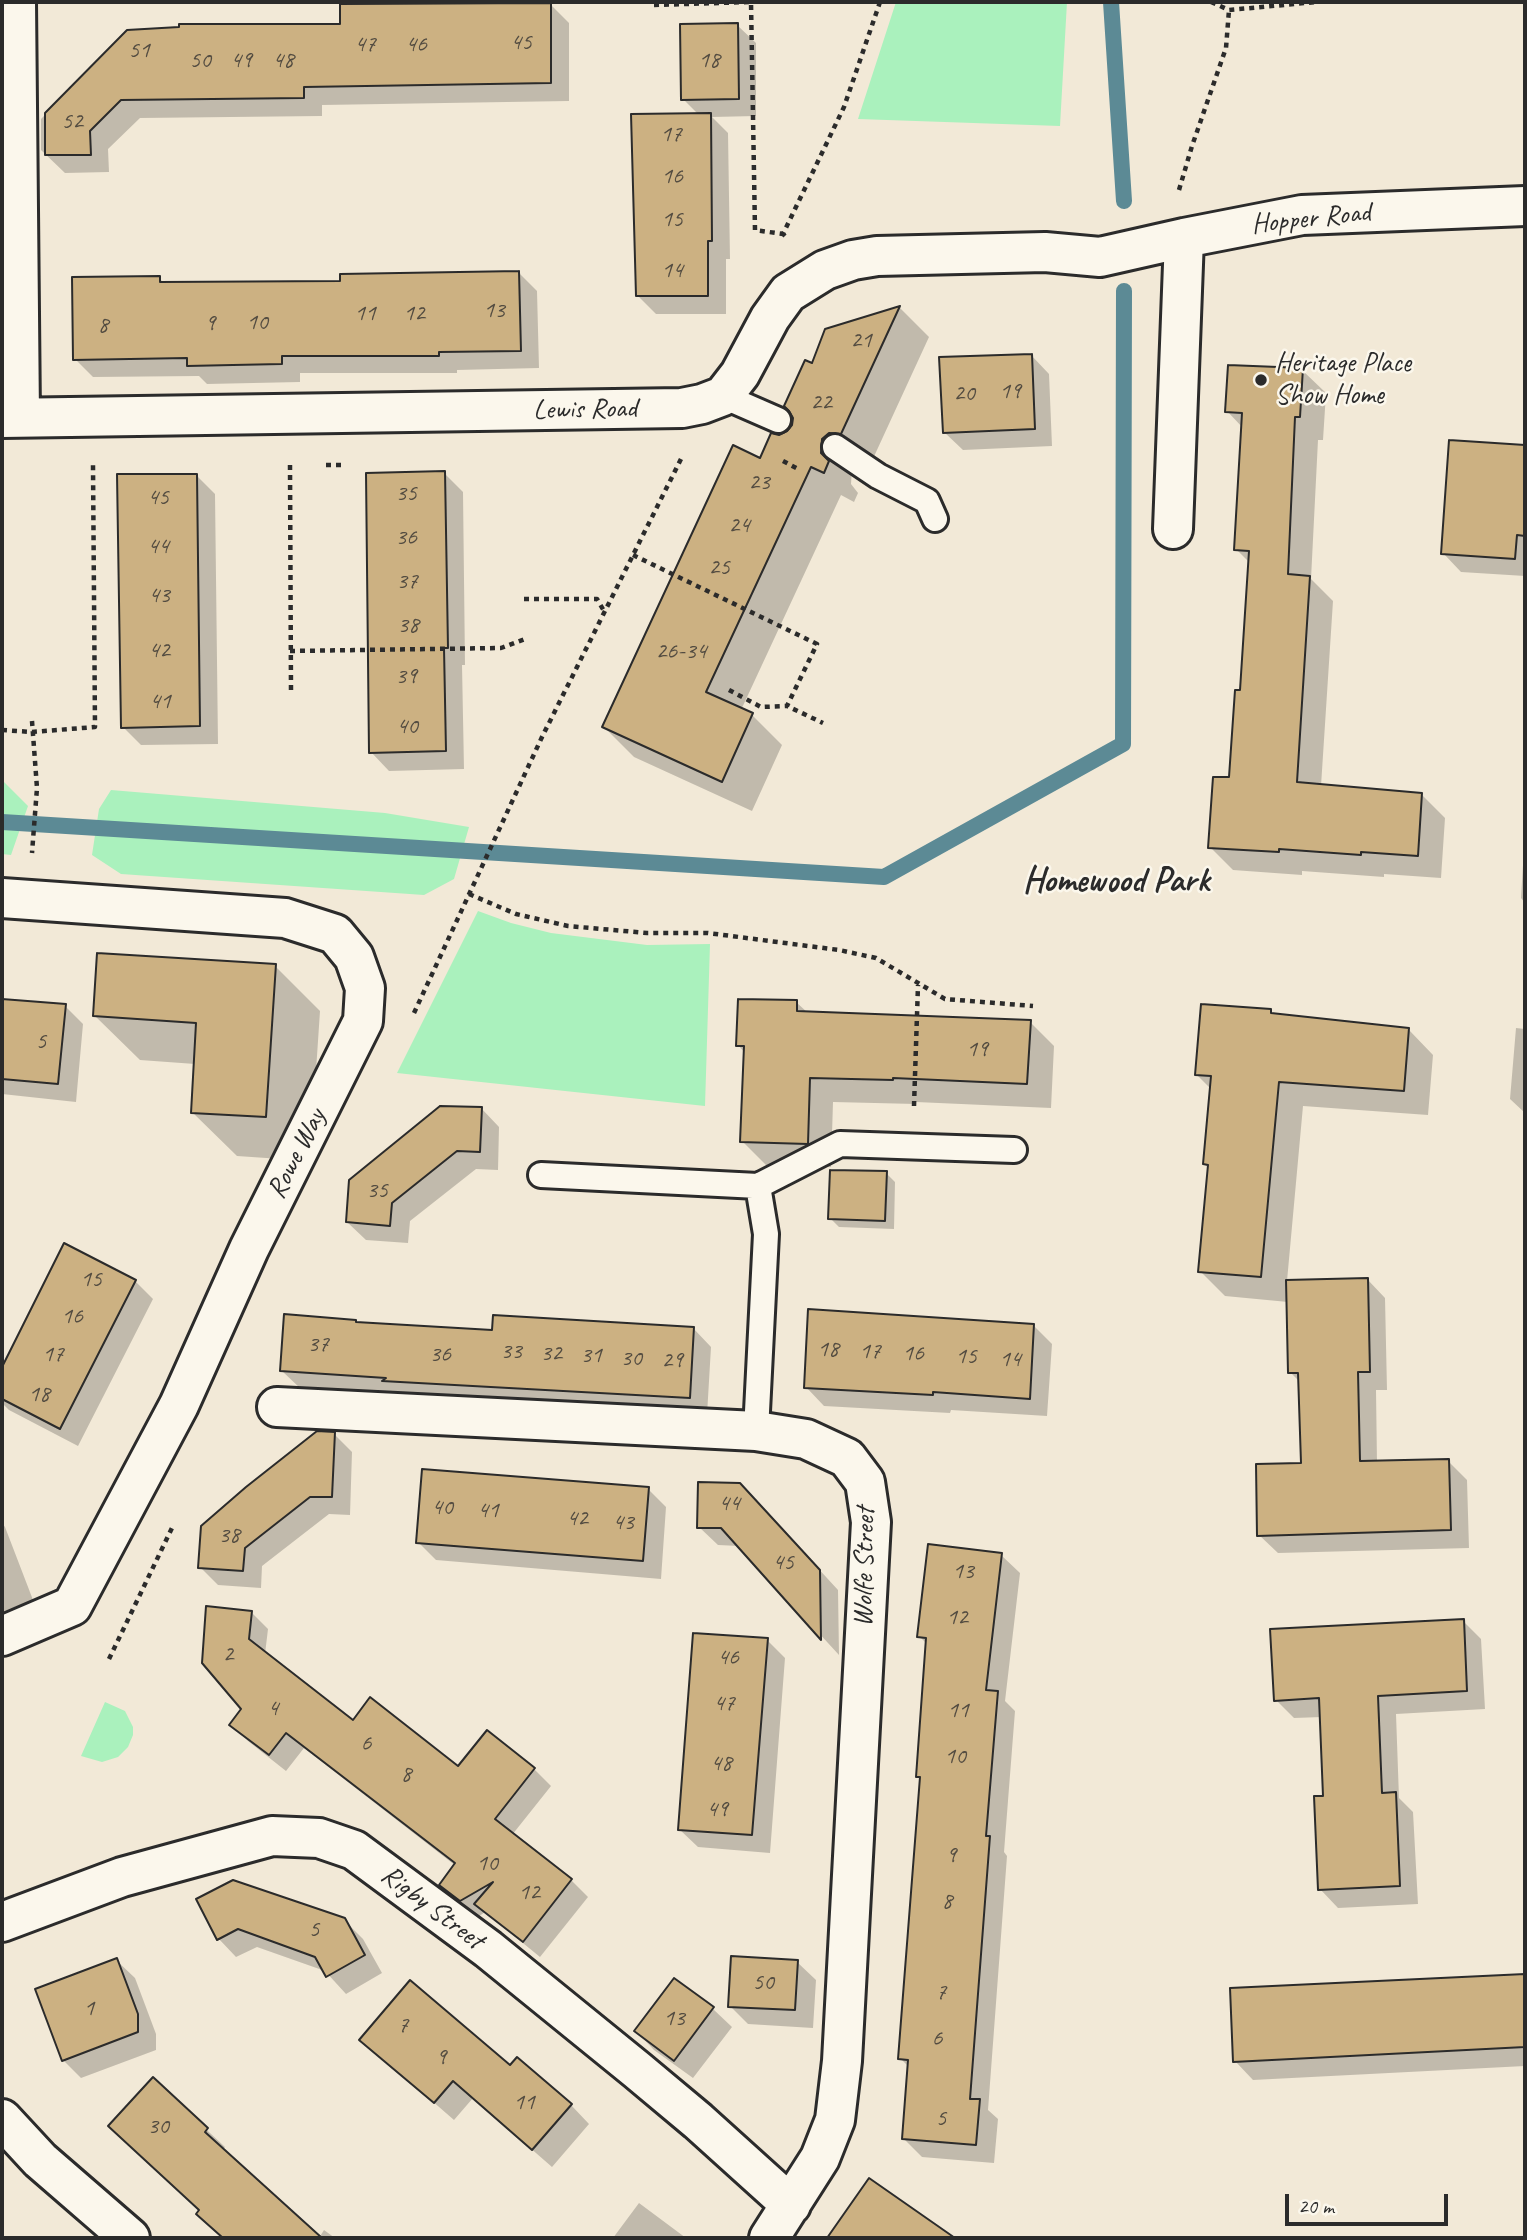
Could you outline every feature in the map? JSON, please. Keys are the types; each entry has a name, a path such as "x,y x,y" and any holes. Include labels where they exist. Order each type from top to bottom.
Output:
{"street":[{"path":"11,417 16,2"},
{"name":"Hopper Road","path":"825,270 877,256 1045,252 1100,257 1184,237 1302,215 1525,206"},
{"path":"1173,529 1184,237"},
{"path":"723,396 740,374 770,318 788,293 825,270"},
{"name":"Lewis Road","path":"11,417 682,408 723,396"},
{"name":"Rowe Way","path":"2,898 285,919 335,934 354,957 365,988 363,1021 249,1250 179,1405 72,1606 2,1636"},
{"name":"Wolfe Street","path":"277,1407 756,1431 806,1439 847,1458 865,1482 871,1522 842,2061 835,2120 820,2158 769,2238"},
{"name":"Rigby Street","path":"2,1922 122,1877 272,1836 319,1838 354,1850 488,1949 691,2115 791,2205"},
{"path":"2,2119 40,2160 130,2238"}],"lane":[{"path":"723,396 778,420"},
{"path":"835,447 878,476 927,501 935,519"},
{"path":"541,1175 758,1185 840,1144 1014,1150"},
{"path":"756,1431 766,1234 758,1185"}],"path":[{"path":"654,5 751,2 755,230 783,234 825,270"},
{"path":"783,234 844,107 880,2"},
{"path":"1211,2 1229,10 1317,2"},
{"path":"1184,237 1178,194 1226,48 1229,10"},
{"path":"477,875 542,737 685,450 682,408"},
{"path":"2,730 32,732 95,727 93,416"},
{"path":"290,465 291,692"},
{"path":"633,555 817,644 787,706"},
{"path":"524,600 597,599 605,611"},
{"path":"290,650 501,648 525,639"},
{"path":"729,691 761,707 787,706 823,723"},
{"path":"32,721 37,788 32,861"},
{"path":"469,894 516,914 568,926 647,933 708,933 839,950 876,958 945,999 1033,1006"},
{"path":"912,1146 918,984"}],"green space":[{"path":"896,2 1067,2 1060,126 858,119"},
{"path":"2,780 28,806 11,855 2,854"},
{"path":"111,790 385,813 469,827 454,879 424,895 121,874 92,855 99,809"},
{"path":"478,911 551,933 647,945 710,944 705,1106 397,1073"},
{"path":"105,1702 125,1711 133,1727 133,1735 128,1747 118,1757 102,1762 81,1756"}],"building":[{"path":"551,3 551,83 304,87 304,98 121,100 90,131 91,155 45,155 45,113 127,30 179,27 179,24 340,24 340,4"},
{"path":"738,23 739,99 681,100 680,24"},
{"path":"711,113 712,241 708,241 708,296 636,296 631,114"},
{"path":"519,271 521,351 439,352 439,356 282,356 282,364 187,366 187,358 73,360 72,277 160,276 160,282 340,281 340,274"},
{"path":"900,306 841,434 829,433 822,439 821,453 829,461 824,473 811,467 706,692 753,713 722,782 602,727 733,445 760,458 771,433 779,435 792,425 793,418 784,406 805,360 812,363 825,329"},
{"path":"1032,354 1035,429 943,433 939,357"},
{"path":"1228,365 1303,368 1300,417 1295,417 1288,574 1310,576 1297,782 1422,793 1418,856 1208,848 1213,777 1229,777 1235,690 1240,690 1249,551 1234,550 1242,413 1225,412"},
{"path":"1449,440 1525,445 1525,536 1517,535 1515,559 1441,554"},
{"path":"445,471 448,648 444,648 446,751 369,753 366,473"},
{"path":"117,474 197,474 200,726 121,728"},
{"path":"97,953 276,964 266,1117 191,1113 196,1023 93,1016"},
{"path":"2,999 66,1004 58,1084 2,1079"},
{"path":"738,999 797,1000 797,1011 1031,1020 1027,1084 893,1078 810,1078 808,1144 740,1142 744,1046 736,1046"},
{"path":"1201,1004 1271,1009 1271,1013 1409,1028 1404,1091 1279,1082 1261,1277 1198,1272 1208,1165 1203,1164 1211,1076 1195,1075"},
{"path":"440,1106 482,1107 480,1152 457,1151 392,1203 390,1226 346,1222 349,1180"},
{"path":"830,1170 887,1171 885,1221 828,1219"},
{"path":"64,1243 136,1280 60,1429 2,1399 2,1367"},
{"path":"1368,1278 1370,1372 1358,1372 1360,1461 1449,1459 1451,1530 1257,1536 1256,1464 1301,1463 1298,1373 1288,1373 1286,1280"},
{"path":"808,1309 1034,1324 1030,1399 933,1392 933,1395 804,1388"},
{"path":"284,1314 356,1322 492,1330 493,1315 694,1327 690,1398 382,1381 386,1378 280,1371"},
{"path":"317,1431 335,1432 332,1497 310,1497 245,1548 243,1571 198,1568 201,1526"},
{"path":"422,1469 649,1487 643,1561 416,1543"},
{"path":"698,1482 740,1483 820,1570 821,1640 721,1528 697,1528"},
{"path":"928,1544 1002,1553 986,1690 998,1691 970,2099 980,2099 976,2145 902,2139 908,2060 898,2059 920,1777 916,1777 926,1638 917,1637"},
{"path":"206,1606 252,1611 249,1639 353,1720 370,1697 458,1766 487,1730 535,1768 495,1819 572,1879 523,1942 474,1904 493,1882 460,1901 439,1885 455,1863 286,1733 269,1755 229,1725 241,1709 202,1663"},
{"path":"1464,1619 1467,1691 1378,1696 1382,1793 1396,1792 1400,1886 1318,1890 1314,1796 1323,1796 1319,1698 1274,1701 1270,1629"},
{"path":"693,1633 768,1638 752,1835 678,1830"},
{"path":"233,1880 345,1918 365,1955 326,1977 315,1957 238,1929 217,1940 196,1899"},
{"path":"731,1956 798,1960 795,2010 728,2007"},
{"path":"117,1958 138,2014 138,2032 62,2061 35,1989"},
{"path":"1525,1974 1525,2047 1233,2062 1230,1988"},
{"path":"674,1978 714,2007 674,2061 634,2031"},
{"path":"410,1980 510,2065 517,2057 572,2104 532,2150 453,2081 434,2103 359,2040"},
{"path":"153,2077 208,2128 205,2132 322,2238 223,2238 196,2214 199,2210 108,2126"},
{"path":"869,2178 955,2238 827,2238"}],"waterway":[{"path":"1111,2 1124,201"},
{"path":"2,822 884,877 1123,744 1124,291"}],"place":[{"name":"Heritage Place Show Home","path":"1261,380"}],"district":[{"name":"Homewood Park","path":"1116,882"}]}
